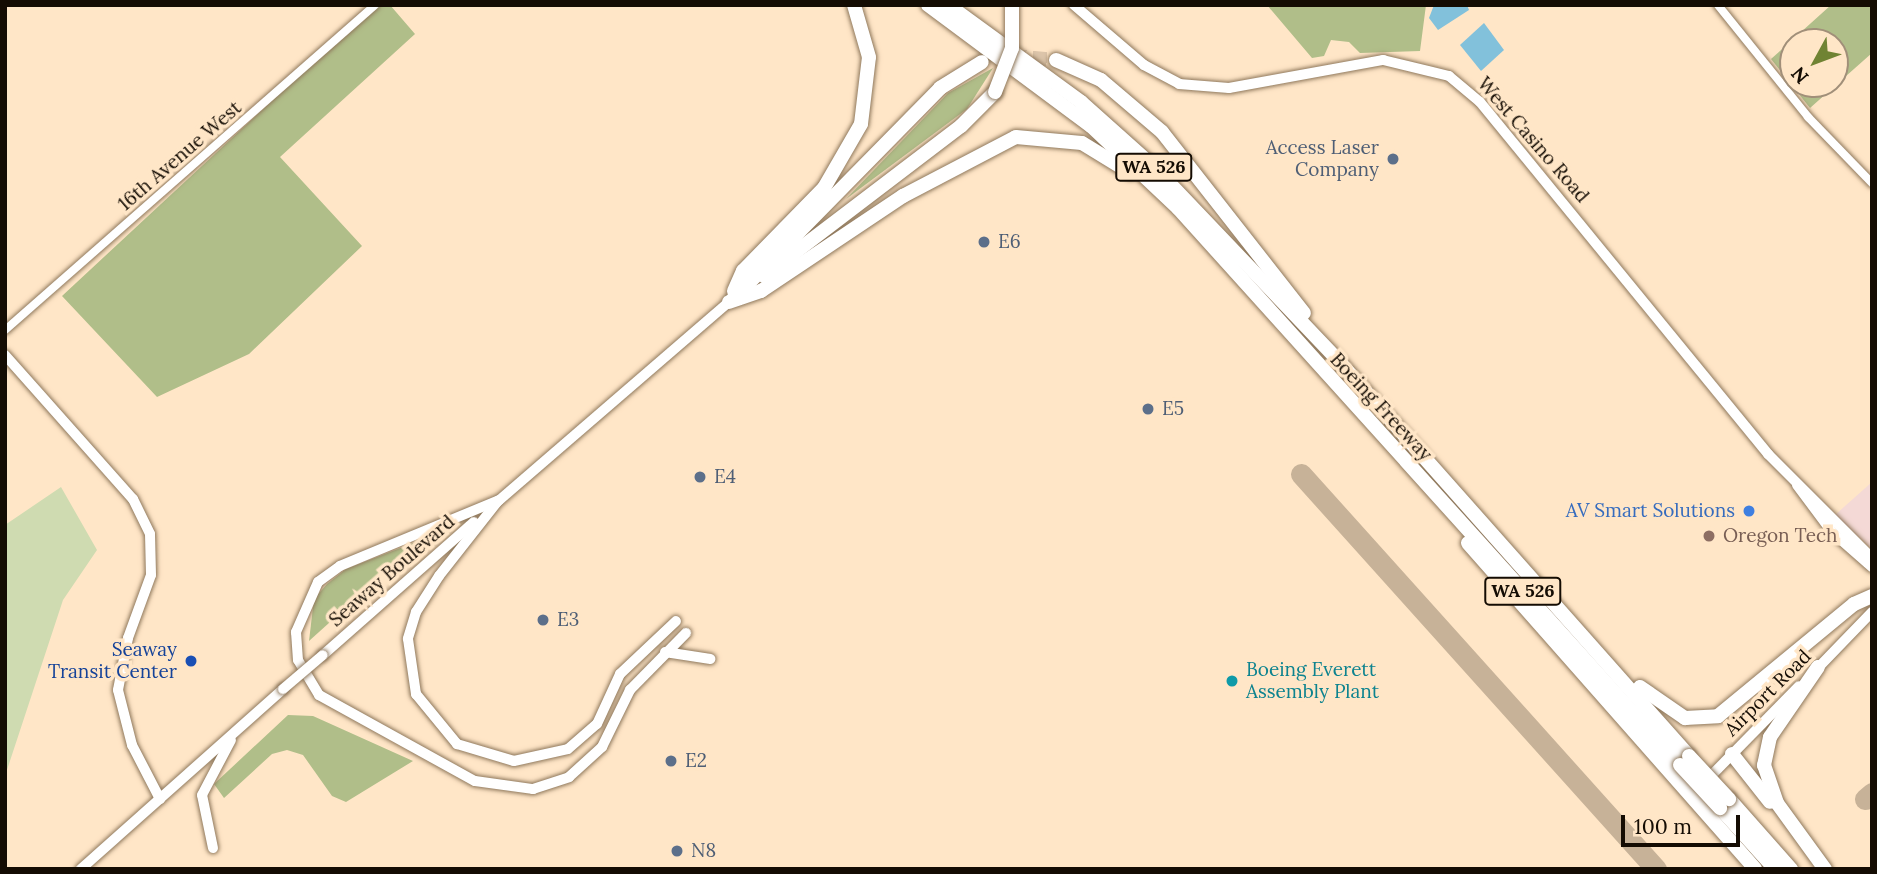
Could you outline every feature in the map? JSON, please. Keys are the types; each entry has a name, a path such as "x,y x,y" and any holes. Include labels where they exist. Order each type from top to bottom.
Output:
{"highway":[{"path":"729,302 743,271 824,188 861,124 869,57 854,5"},
{"name":"Boeing Freeway","path":"928,5 1091,126 1178,208 1213,252 1363,419 1724,803 1791,869"},
{"name":"Boeing Freeway","path":"948,5 1111,126 1335,357 1546,590 1685,760"},
{"path":"729,302 961,127 995,92 1012,48 1012,6"},
{"path":"1056,60 1101,80 1162,132 1261,251 1335,357"},
{"path":"729,302 940,88 982,62"},
{"path":"729,302 761,291 977,153 1036,134 1082,143 1118,163 1213,252"},
{"path":"1363,419 1689,798 1755,869"},
{"path":"1546,590 1657,704 1701,719 1730,709 1854,604 1872,596"},
{"path":"1790,823 1766,781 1765,754 1818,667"},
{"path":"1732,754 1825,869"},
{"name":"Boeing Freeway","path":"1724,803 1775,869"}],"main road":[{"name":"Airport Road","path":"1689,798 1872,612"}],"street":[{"name":"16th Avenue West","path":"5,330 374,5"},
{"name":"West Casino Road","path":"1074,5 1144,65 1180,83 1229,88 1383,60 1449,76 1480,102 1794,479 1832,532 1872,567"},
{"path":"1717,5 1808,117 1872,183"},
{"name":"Seaway Boulevard","path":"82,869 236,730 729,302"},
{"path":"5,355 133,499 150,534 151,575 128,638 118,690 132,745 160,799"},
{"name":"West Casino Road","path":"1794,479 1872,558"},
{"path":"499,500 439,576 416,612 408,639 416,694 457,744 514,761 568,749 597,724 620,674 676,621"},
{"path":"499,500 354,560 318,582 303,605 296,639 302,670 319,695 475,781 521,790 579,770 616,724 629,690 687,633"},
{"path":"665,652 710,659"},
{"path":"213,848 202,795 236,730"}],"shaded area":[{"path":"1872,482 1872,549 1835,515"}],"green space":[{"path":"375,5 390,5 415,34 280,157 362,246 249,354 157,397 62,296"},
{"path":"1267,5 1426,5 1420,51 1360,53 1349,42 1331,40 1324,56 1312,58"},
{"path":"1831,5 1872,5 1872,53 1849,73 1849,28 1805,28"},
{"path":"1779,52 1779,69 1771,59"},
{"path":"993,68 967,109 846,199 948,93"},
{"path":"1802,98 1821,98 1810,108"},
{"path":"61,487 97,550 63,600 5,776 5,525"},
{"path":"421,540 309,641 314,599 327,584 346,569"},
{"path":"288,715 313,716 413,761 346,802 332,796 303,755 287,750 272,754 224,798 214,784"}],"water":[{"path":"1434,5 1467,5 1469,10 1438,30 1429,18"},
{"path":"1484,23 1504,50 1481,71 1460,45"}],"taxiway":[{"path":"1301,474 1656,869"},
{"path":"1865,799 1872,793"}],"tunnel":[{"path":"1012,56 1056,60"}],"place":[{"name":"Access Laser Company","path":"1393,159"},
{"name":"E6","path":"984,242"},
{"name":"E5","path":"1148,409"},
{"name":"E4","path":"700,477"},
{"name":"AV Smart Solutions","path":"1749,511"},
{"name":"Oregon Tech","path":"1709,536"},
{"name":"E3","path":"543,620"},
{"name":"Seaway Transit Center","path":"191,661"},
{"name":"Boeing Everett Assembly Plant","path":"1232,681"},
{"name":"E2","path":"671,761"},
{"name":"N8","path":"677,851"}]}
